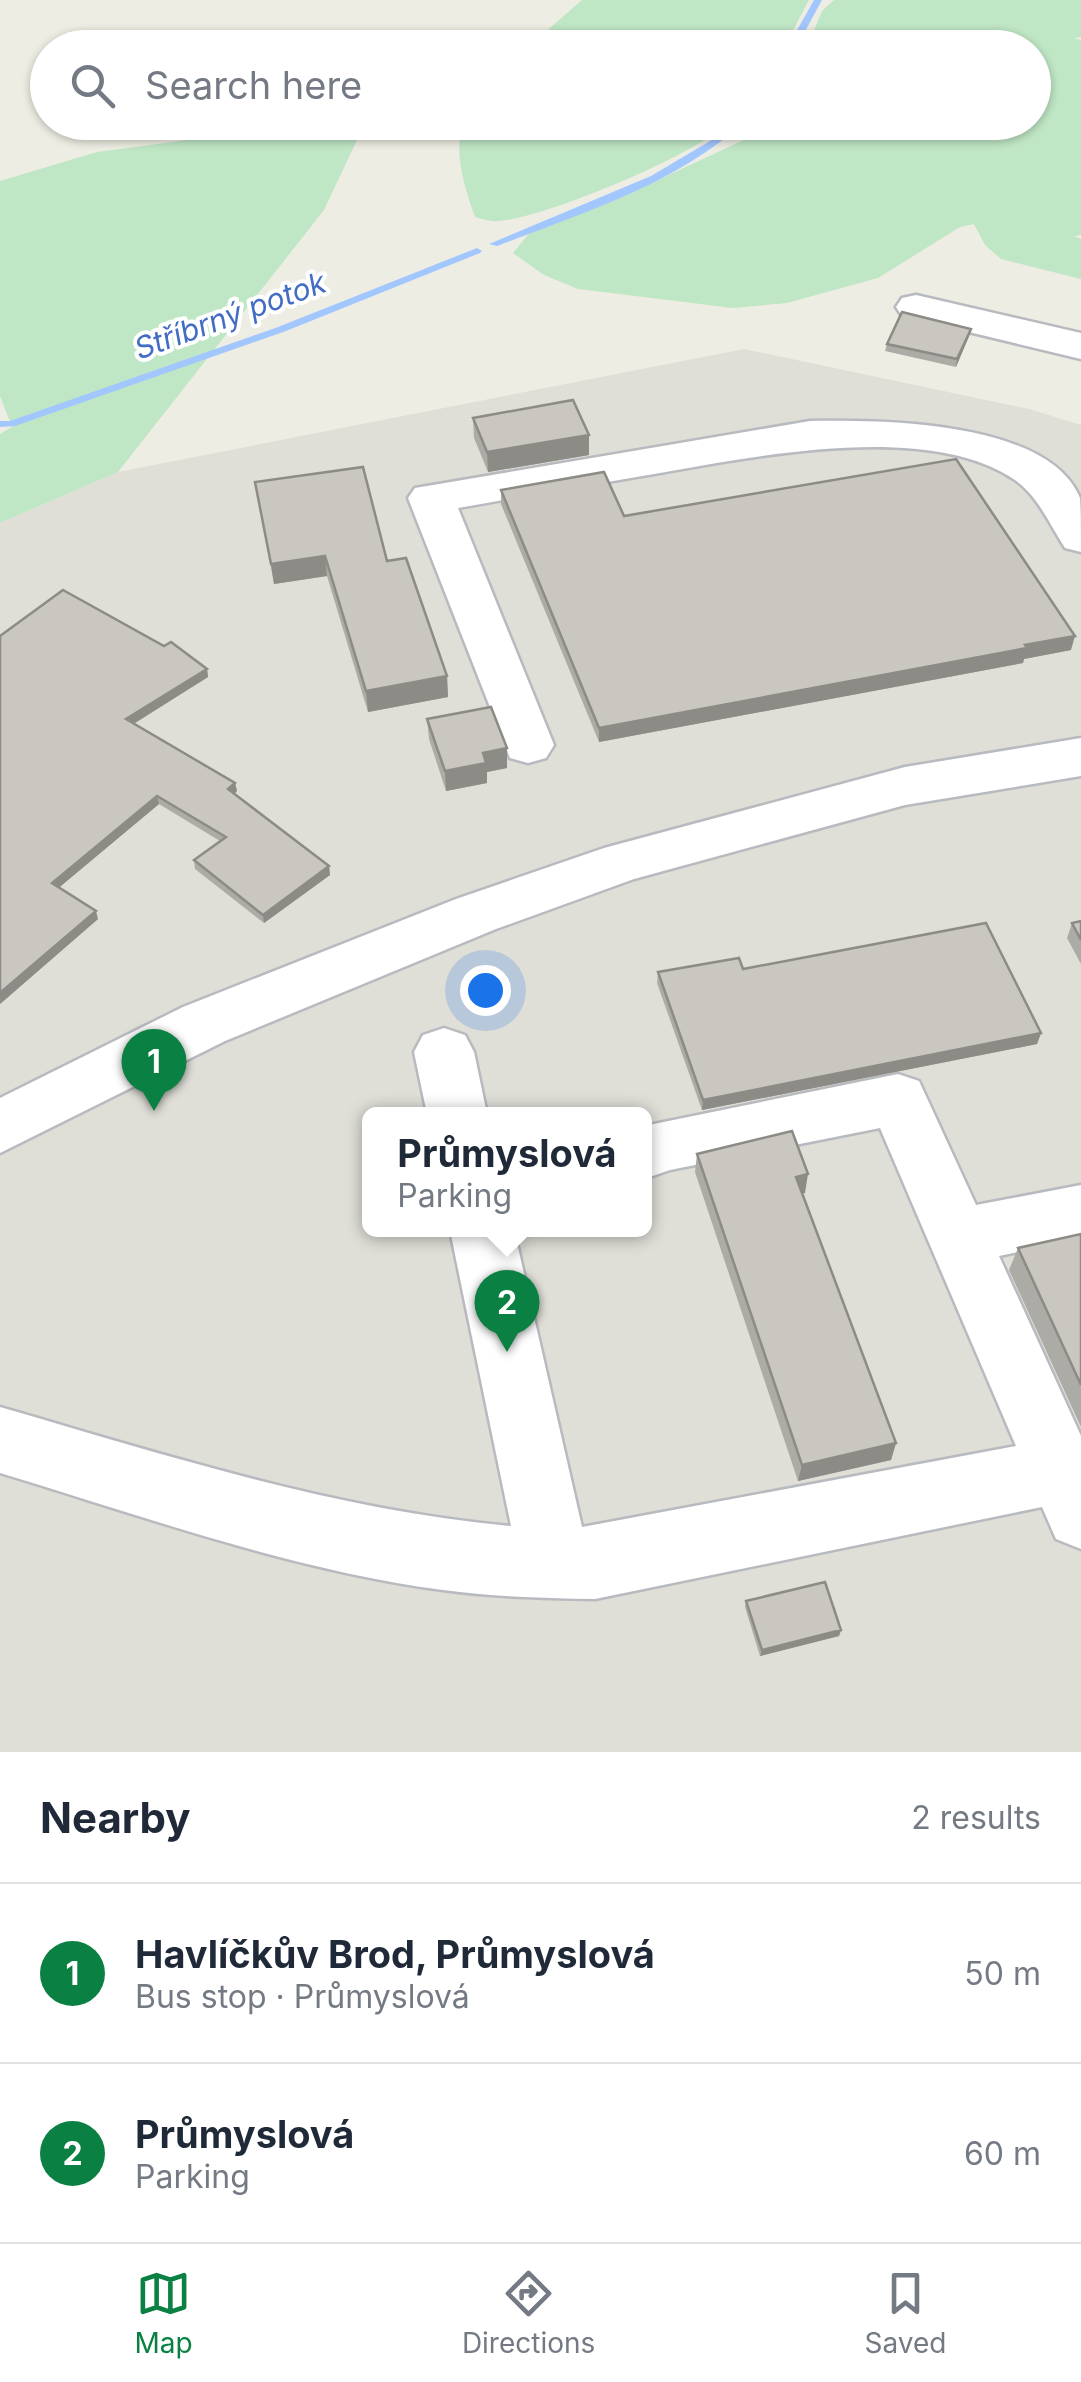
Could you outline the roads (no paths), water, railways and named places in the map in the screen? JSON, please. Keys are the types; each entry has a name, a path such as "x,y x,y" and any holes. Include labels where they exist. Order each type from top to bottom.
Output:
{"street":[{"path":"916,307 1081,346"},
{"path":"528,745 431,498 810,434 856,434 930,440 1008,457 1033,472 1051,490 1081,537"},
{"path":"0,1127 204,1024 476,914 623,862 905,786 1081,758"},
{"path":"444,1052 456,1107"},
{"path":"0,1440 362,1544 468,1560 596,1563 1071,1493 898,1100 652,1149"},
{"path":"958,1236 1081,1212"},
{"path":"484,1237 555,1564"}],"waterway":[{"name":"Stříbrný potok","path":"801,30 818,0"},
{"name":"Stříbrný potok","path":"494,244 654,178 717,140"},
{"name":"Stříbrný potok","path":"0,424 11,424 282,329 477,251"}],"place":[{"name":"Havlíčkův Brod, Průmyslová","path":"154,1111"},
{"name":"Průmyslová","path":"507,1352"}]}
